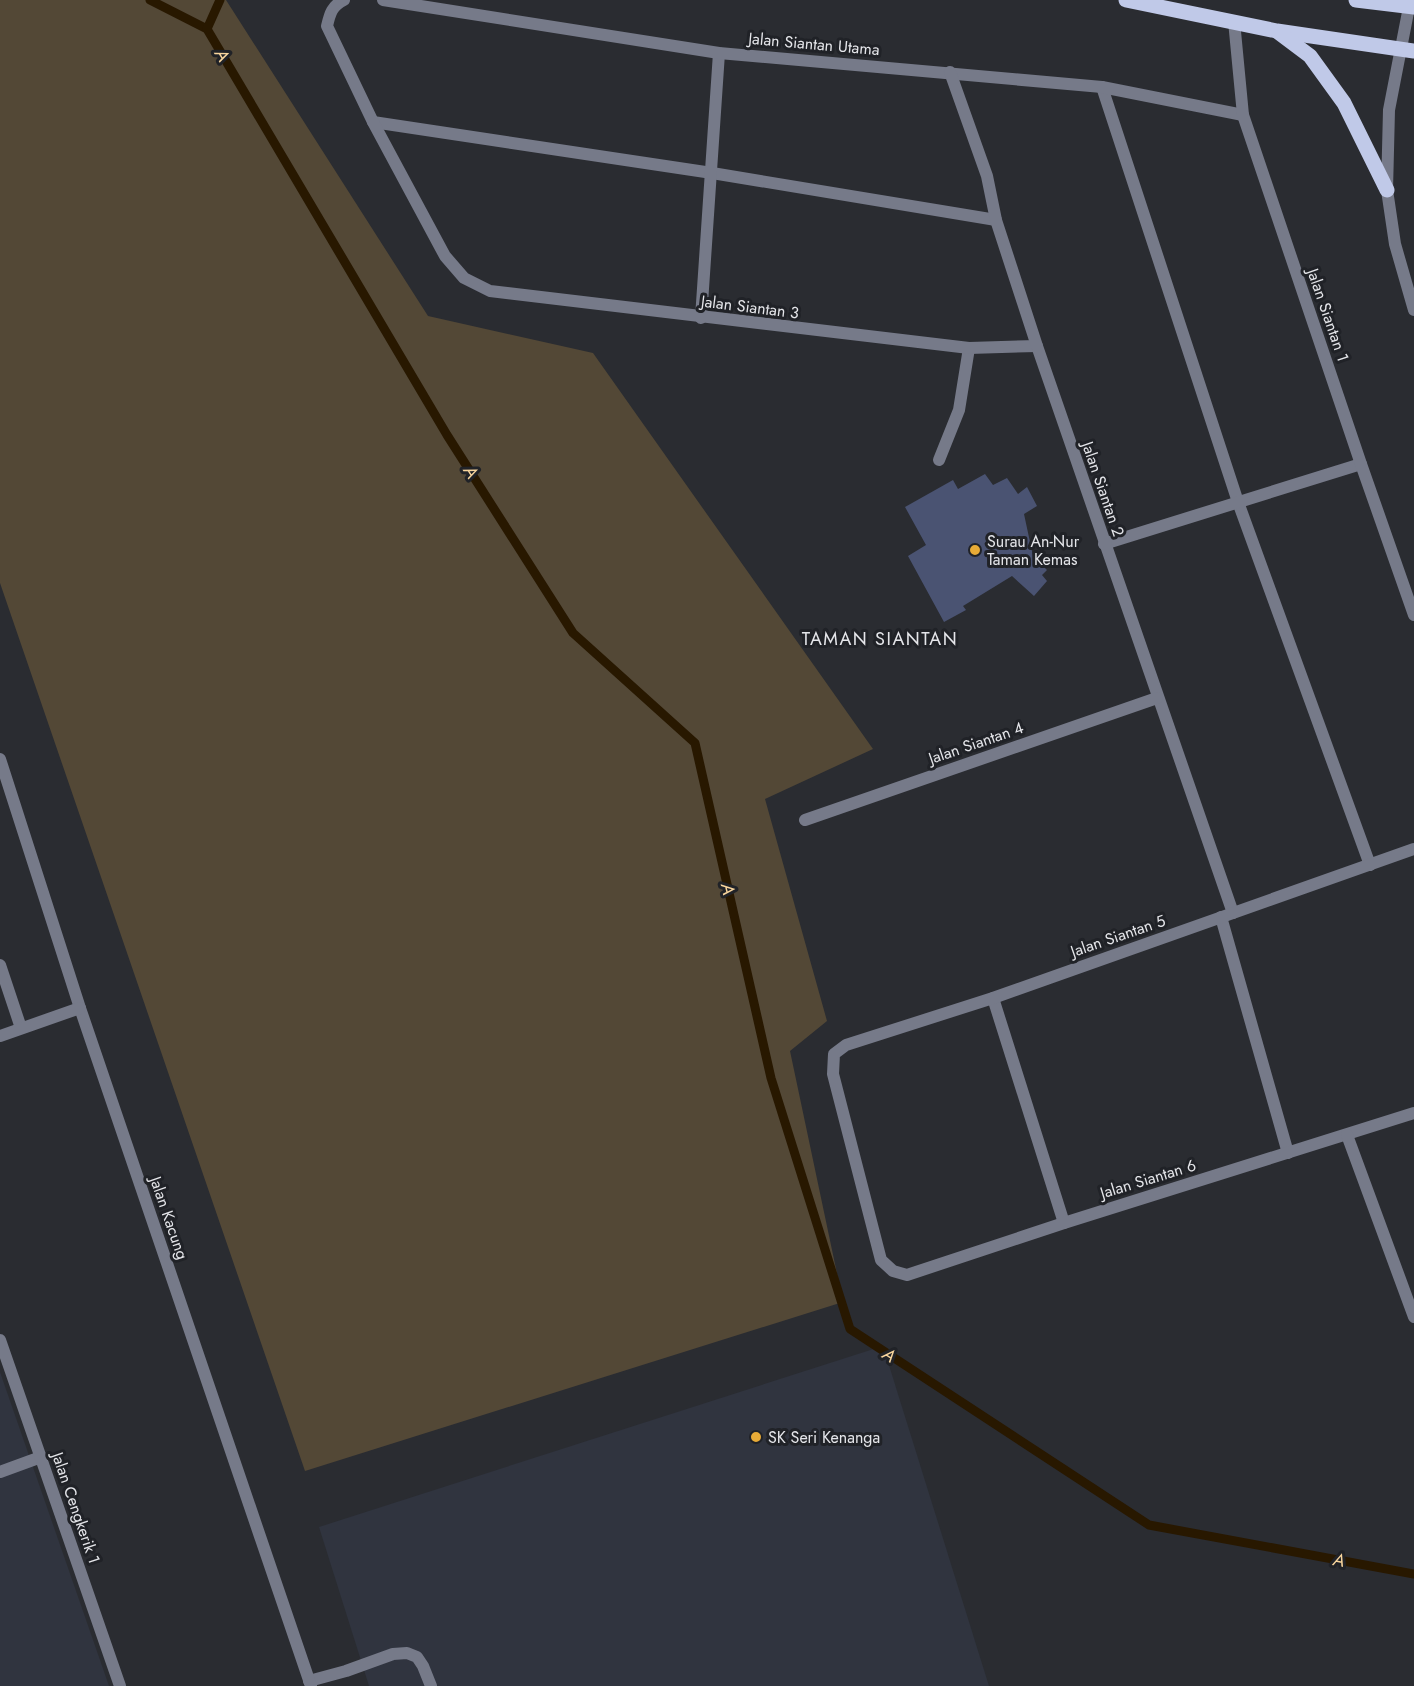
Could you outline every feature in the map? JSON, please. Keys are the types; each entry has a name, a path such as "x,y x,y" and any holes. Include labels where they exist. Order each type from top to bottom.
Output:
{"main road":[{"path":"1126,0 1277,31 1407,50"},
{"path":"1356,0 1412,5"},
{"path":"1277,31 1310,56 1344,103 1387,190"}],"street":[{"path":"344,0 335,4 329,14 327,26 373,122 712,173 996,220"},
{"name":"Jalan Siantan Utama","path":"382,0 719,53 1102,87 1243,115"},
{"path":"1412,5 1407,50 1389,110 1387,190 1395,244 1414,310"},
{"name":"Jalan Siantan 1","path":"1234,21 1243,115 1360,464 1414,615"},
{"path":"701,318 719,53"},
{"name":"Jalan Siantan 2","path":"950,72 987,176 996,220 1037,346 1157,698 1227,915 1288,1153"},
{"path":"1102,87 1238,502 1370,865"},
{"name":"Jalan Siantan 3","path":"373,122 445,255 464,278 490,291 701,318 969,348 1037,346"},
{"path":"939,460 959,410 969,348"},
{"path":"1104,544 1360,464"},
{"name":"Jalan Siantan 4","path":"805,819 1157,698"},
{"name":"Jalan Kacung","path":"0,759 80,1008 310,1683"},
{"name":"Jalan Siantan 5","path":"893,1271 881,1260 834,1074 834,1054 846,1045 993,998 1414,849"},
{"path":"0,965 21,1028"},
{"path":"993,998 1064,1223"},
{"path":"0,1036 80,1008"},
{"name":"Jalan Siantan 6","path":"893,1271 907,1275 1414,1113"},
{"path":"1347,1135 1414,1317"},
{"name":"Jalan Cengkerik 1","path":"0,1340 120,1686"},
{"path":"0,1472 40,1457"},
{"path":"310,1683 396,1653 408,1653 417,1657 431,1686"}],"shaded area":[{"path":"0,0 226,0 428,316 593,353 873,749 765,799 827,1021 790,1051 843,1302 305,1471 0,583"},
{"name":"SK Seri Kenanga","path":"883,1346 989,1686 369,1686 319,1527"},
{"path":"0,1372 109,1686 0,1686"}],"building":[{"name":"Surau An-Nur Taman Kemas","path":"985,474 993,485 1007,478 1018,494 1027,487 1037,506 1024,514 1033,556 1047,570 1042,575 1047,581 1034,596 1012,576 963,606 966,610 944,622 908,556 926,545 905,507 953,480 958,489"}],"waterway":[{"name":"A","path":"150,0 207,29 447,435 573,633 695,743 771,1078 850,1329 1149,1525 1414,1574"},
{"path":"207,29 220,0"}],"place":[{"name":"Surau An-Nur Taman Kemas","path":"975,550"},
{"name":"SK Seri Kenanga","path":"756,1437"}],"district":[{"name":"TAMAN SIANTAN","path":"880,639"}]}
